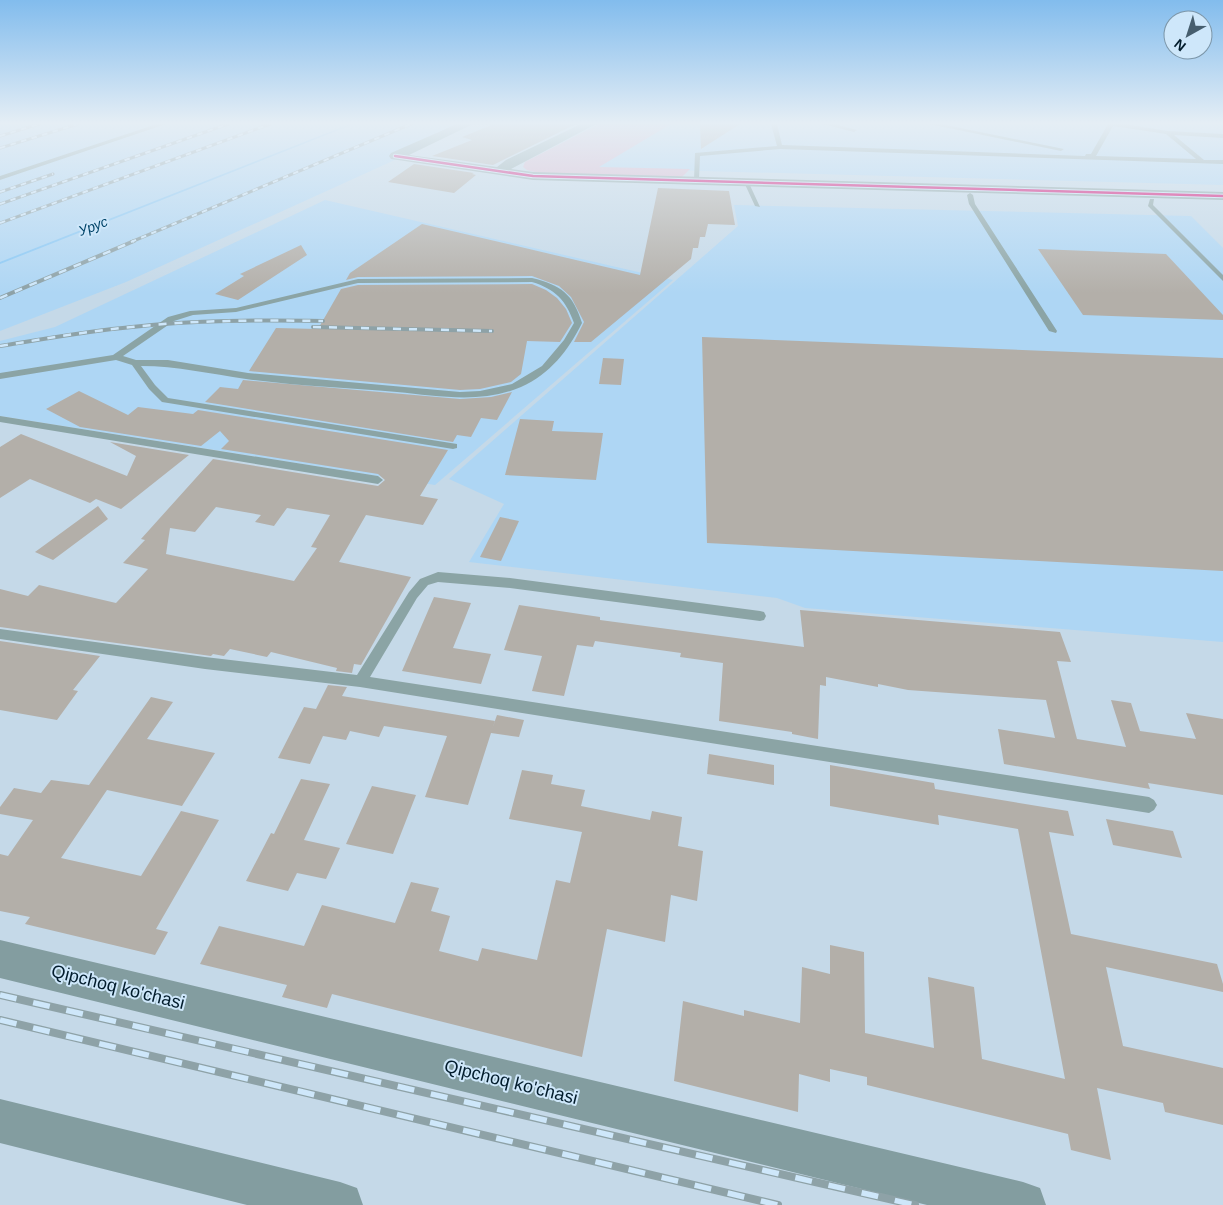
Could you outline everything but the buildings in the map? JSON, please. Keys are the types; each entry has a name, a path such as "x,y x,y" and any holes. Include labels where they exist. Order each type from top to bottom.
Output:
{"main road":[{"name":"Qipchoq ko'chasi","path":"0,959 1023,1205"},
{"path":"0,1121 340,1205"}],"street":[{"path":"746,180 790,189 1149,197 1223,202"},
{"path":"1149,197 1223,196"}],"lane":[{"path":"745,180 758,206"},
{"path":"968,192 972,204 1053,332"},
{"path":"1149,197 1150,205 1223,279"},
{"path":"0,376 116,357 171,319 193,313 236,310 358,281 532,280 550,285 562,292 574,307 578,323 570,342 556,360 529,380 483,395 450,394 248,376 168,363 135,363 116,357"},
{"path":"135,363 152,388 164,400 453,446"},
{"path":"0,419 378,480"},
{"path":"360,681 413,594 424,582 438,577 510,583 760,616"},
{"path":"0,634 205,664 360,681 1149,805"}],"shaded area":[{"path":"0,180 350,180 126,282 0,331"},
{"path":"1046,180 1223,180 1223,185"},
{"path":"325,200 673,280 435,485 0,416 0,341 55,327"},
{"path":"734,205 1191,216 1223,248 1223,642 805,608 777,598 469,562 504,504 449,479 738,226"}],"waterway":[{"name":"Урус","path":"0,263 210,180"}],"railway":[{"path":"0,192 35,180"},
{"path":"0,204 68,180"},
{"path":"0,223 117,180"},
{"path":"131,242 278,180"},
{"path":"0,298 134,241"},
{"path":"0,346 82,333 180,323 323,321"},
{"path":"313,327 492,331"},
{"path":"0,995 915,1205"},
{"path":"0,1020 778,1205"}],"cycle path":[{"path":"679,180 1223,196"}]}
